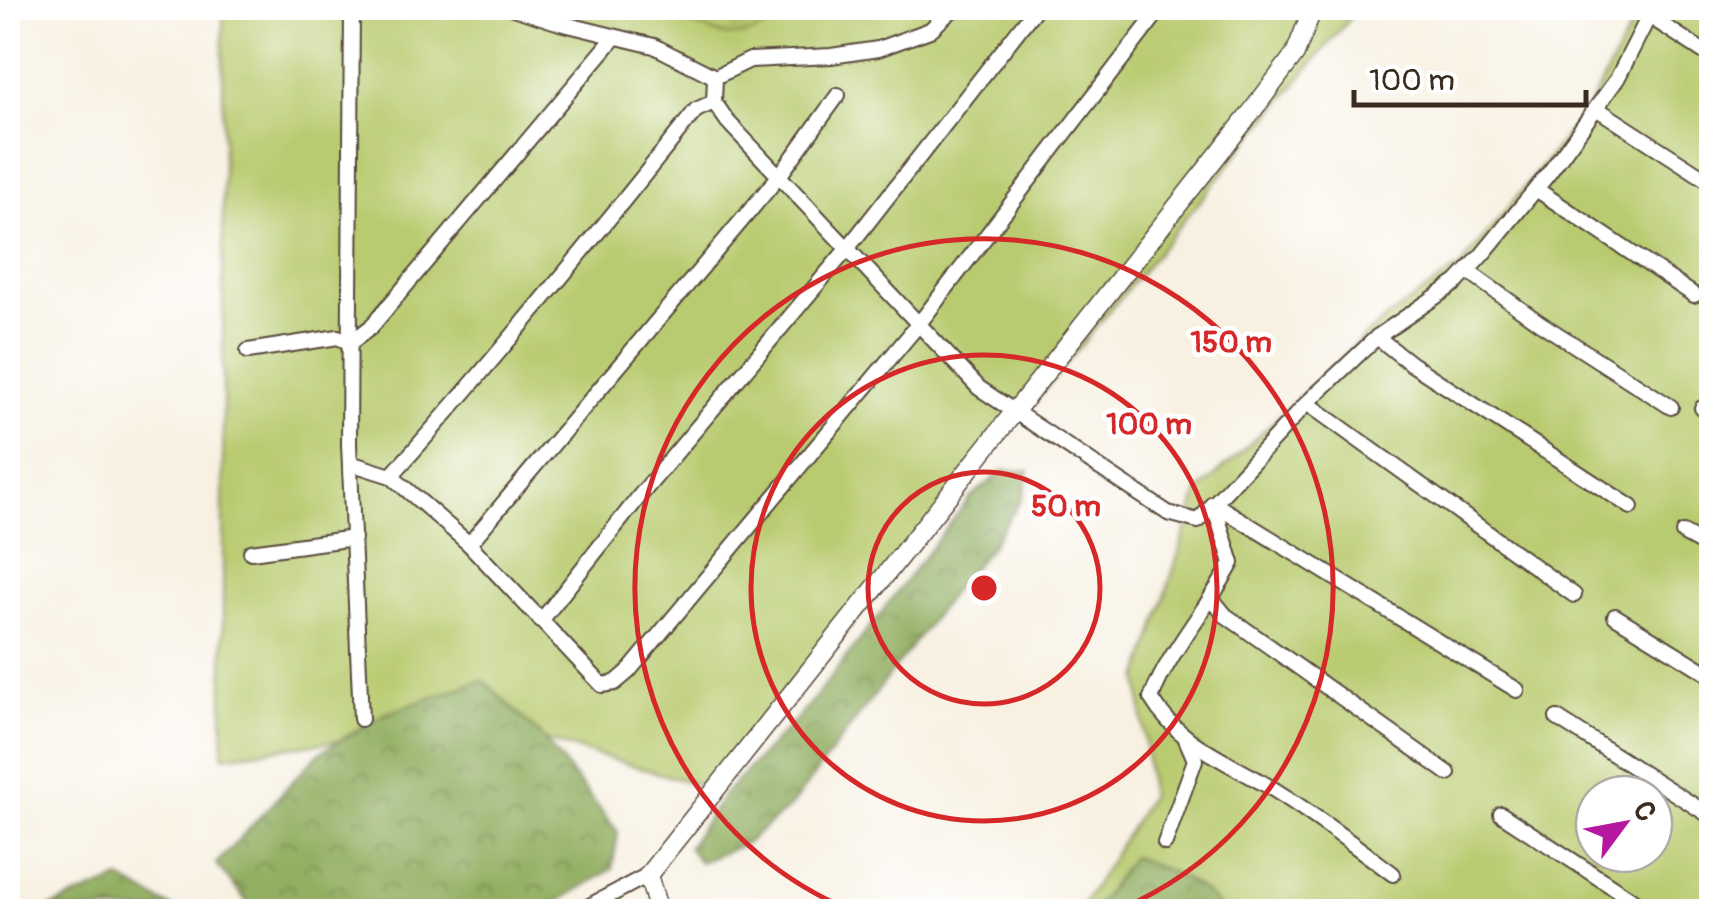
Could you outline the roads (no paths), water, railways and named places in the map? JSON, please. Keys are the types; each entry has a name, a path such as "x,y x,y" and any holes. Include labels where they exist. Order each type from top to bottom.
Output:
{"street":[{"path":"352,8 350,462 361,719"},
{"path":"514,8 654,46 715,77"},
{"path":"715,77 750,60 878,50 930,30 954,8"},
{"path":"541,621 638,498 847,249 1036,8"},
{"path":"350,462 391,476 469,544 602,685 615,683 918,325 1161,8"},
{"path":"578,912 648,875 1017,412 1295,54 1313,8"},
{"path":"715,77 714,102 728,122 980,388 1168,514 1198,521 1307,404 1377,337 1467,271 1536,189 1596,108 1617,78 1651,12 1712,57"},
{"path":"350,343 371,326 614,38"},
{"path":"469,544 780,175 838,95"},
{"path":"391,476 596,236 696,110 714,102"},
{"path":"1596,108 1712,184"},
{"path":"1536,189 1694,294"},
{"path":"1467,271 1671,407"},
{"path":"248,351 338,336 350,343"},
{"path":"1377,337 1410,363 1631,507"},
{"path":"1307,404 1574,595"},
{"path":"1213,503 1232,563 1212,599 1174,646 1174,657 1151,698 1164,719 1185,739 1274,789 1394,874"},
{"path":"1213,503 1516,690"},
{"path":"1684,533 1712,549"},
{"path":"252,552 354,538"},
{"path":"1212,599 1225,615 1448,773"},
{"path":"1615,616 1712,676"},
{"path":"1557,718 1712,817"},
{"path":"1165,843 1195,760 1185,739"},
{"path":"1501,814 1651,912"},
{"path":"648,875 659,912"}]}
